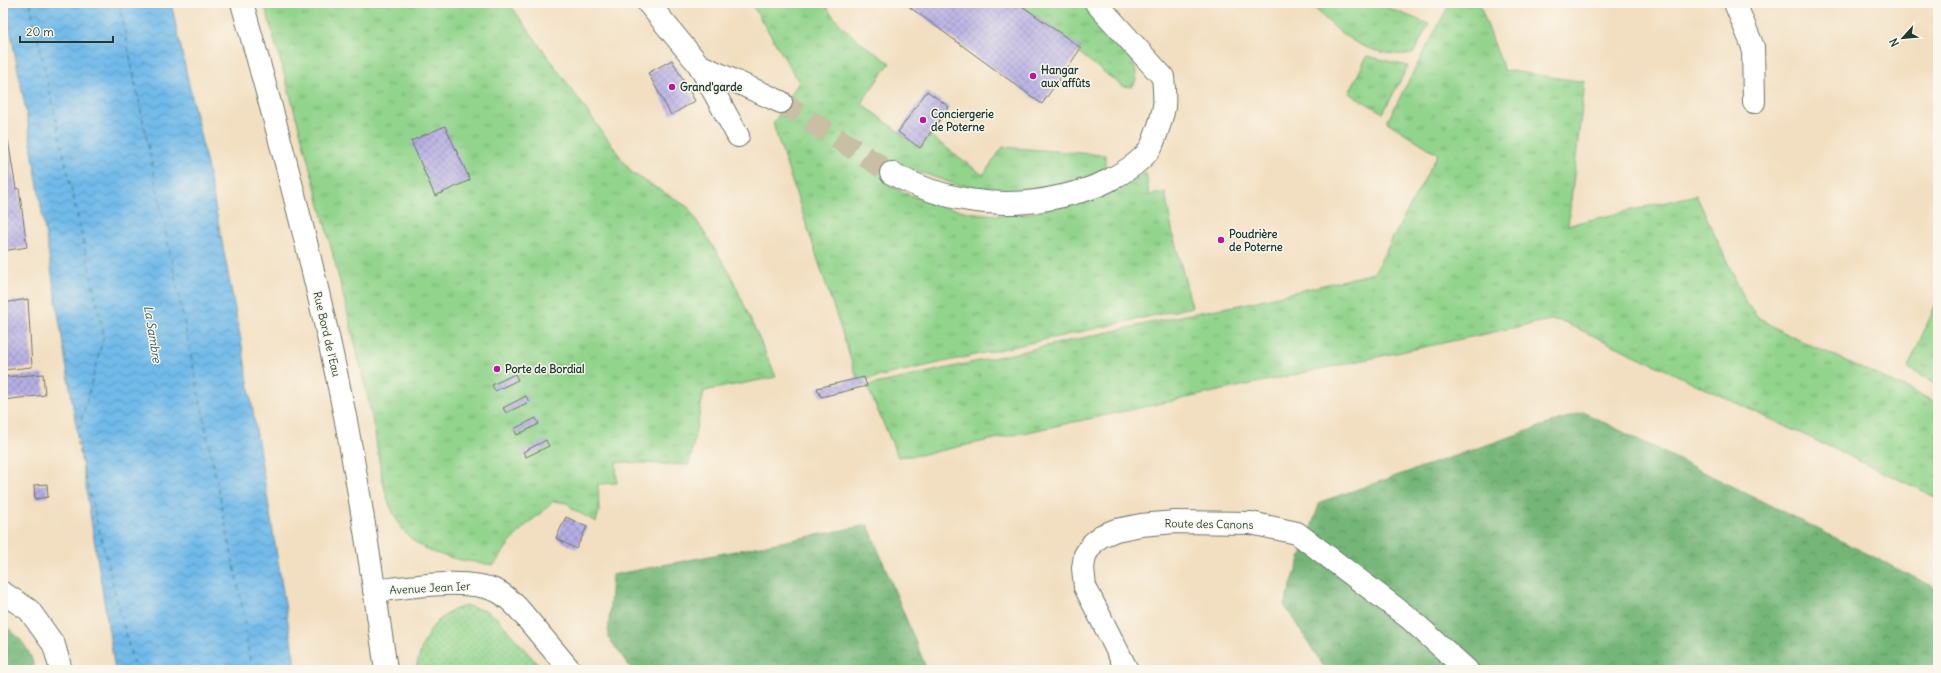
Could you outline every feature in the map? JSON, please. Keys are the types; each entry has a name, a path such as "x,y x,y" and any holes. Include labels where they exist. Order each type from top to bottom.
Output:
{"main road":[{"name":"Rue Bord de l'Eau","path":"242,3 295,195 332,358 350,443 386,670"},
{"path":"648,3 699,65 738,136"},
{"path":"891,173 922,188 951,196 969,200 1010,204 1044,200 1078,192 1101,184 1130,169 1151,146 1164,108 1163,77 1096,3"},
{"path":"1735,3 1753,47 1754,102"},
{"path":"699,65 781,102"},
{"name":"Route des Canons","path":"1127,670 1085,586 1083,568 1085,555 1093,543 1101,536 1116,530 1141,525 1175,522 1251,523 1297,532 1408,618 1467,670"},
{"name":"Avenue Jean Ier","path":"374,591 447,584 474,585 497,591 518,608 570,670"},
{"path":"3,593 29,610 54,645 61,670"}],"green space":[{"path":"264,3 509,3 632,173 688,207 730,273 776,377 704,391 689,465 616,462 617,483 598,484 599,511 596,522 574,510 567,503 553,501 519,532 494,565 434,553 414,541 405,532 397,520 390,507 386,493 382,478 369,401 357,351 289,90"},
{"path":"751,3 824,3 845,30 890,63 861,103 920,148 929,135 983,175 1003,147 1105,155 1105,165 1103,171 1059,184 1015,192 957,185 897,164 884,182 900,191 935,204 972,213 1010,215 1062,206 1081,200 1123,185 1146,172 1149,195 1165,192 1173,235 1192,307 858,381 773,124 799,82"},
{"path":"1018,3 1081,3 1109,31 1129,55 1135,67 1136,78 1132,87 1122,86 1078,52 1081,48"},
{"path":"1310,3 1376,3 1429,24 1413,54 1381,52 1367,48 1355,42 1332,25"},
{"path":"1450,3 1479,3 1504,70 1585,82 1568,225 1696,195 1747,304 1757,316 1782,332 1938,403 1938,498 1562,321 1550,320 920,455 898,457 867,386 1195,313 1240,305 1374,273 1438,154 1387,122"},
{"path":"1367,56 1408,66 1383,113 1349,93"},
{"path":"1938,299 1938,385 1908,368"},
{"path":"1583,412 1938,589 1938,670 1326,670 1284,605 1320,502"},
{"path":"868,525 927,670 632,670 608,637 612,575"},
{"path":"467,606 487,611 497,618 543,670 416,670 422,648 431,629 446,614"},
{"path":"3,624 24,644 31,656 34,670 3,670"}],"water":[{"name":"La Sambre","path":"5,3 171,3 209,174 243,351 296,670 115,670 26,112"}],"building":[{"name":"Hangar aux affûts","path":"904,3 1018,3 1081,48 1042,104"},
{"name":"Grand'garde","path":"672,60 695,101 671,115 648,73"},
{"name":"Conciergerie de Poterne","path":"927,91 949,107 920,148 898,132"},
{"path":"3,109 6,123 3,124"},
{"path":"445,126 470,180 435,196 411,141"},
{"path":"8,140 16,189 19,188 27,247 3,251 3,141"},
{"path":"28,299 32,367 3,370 3,303"},
{"path":"43,374 45,395 3,400 3,377"},
{"path":"515,374 518,380 495,391 492,385"},
{"path":"864,377 867,386 821,397 817,388"},
{"path":"526,396 529,402 506,413 503,408"},
{"path":"536,418 539,424 517,435 514,429"},
{"path":"546,440 549,446 526,457 523,452"},
{"path":"4,449 5,477 3,477"},
{"path":"47,484 48,497 35,499 34,485"},
{"path":"566,517 587,527 576,549 556,538"}],"ferry route":[{"path":"30,3 104,335 76,440 135,670"},
{"path":"119,3 242,605 251,670"}],"tunnel":[{"path":"781,102 891,173"}],"place":[{"name":"Hangar aux affûts","path":"1033,76"},
{"name":"Grand'garde","path":"672,87"},
{"name":"Conciergerie de Poterne","path":"923,120"},
{"name":"Poudrière de Poterne","path":"1221,240"},
{"name":"Porte de Bordial","path":"497,369"}]}
